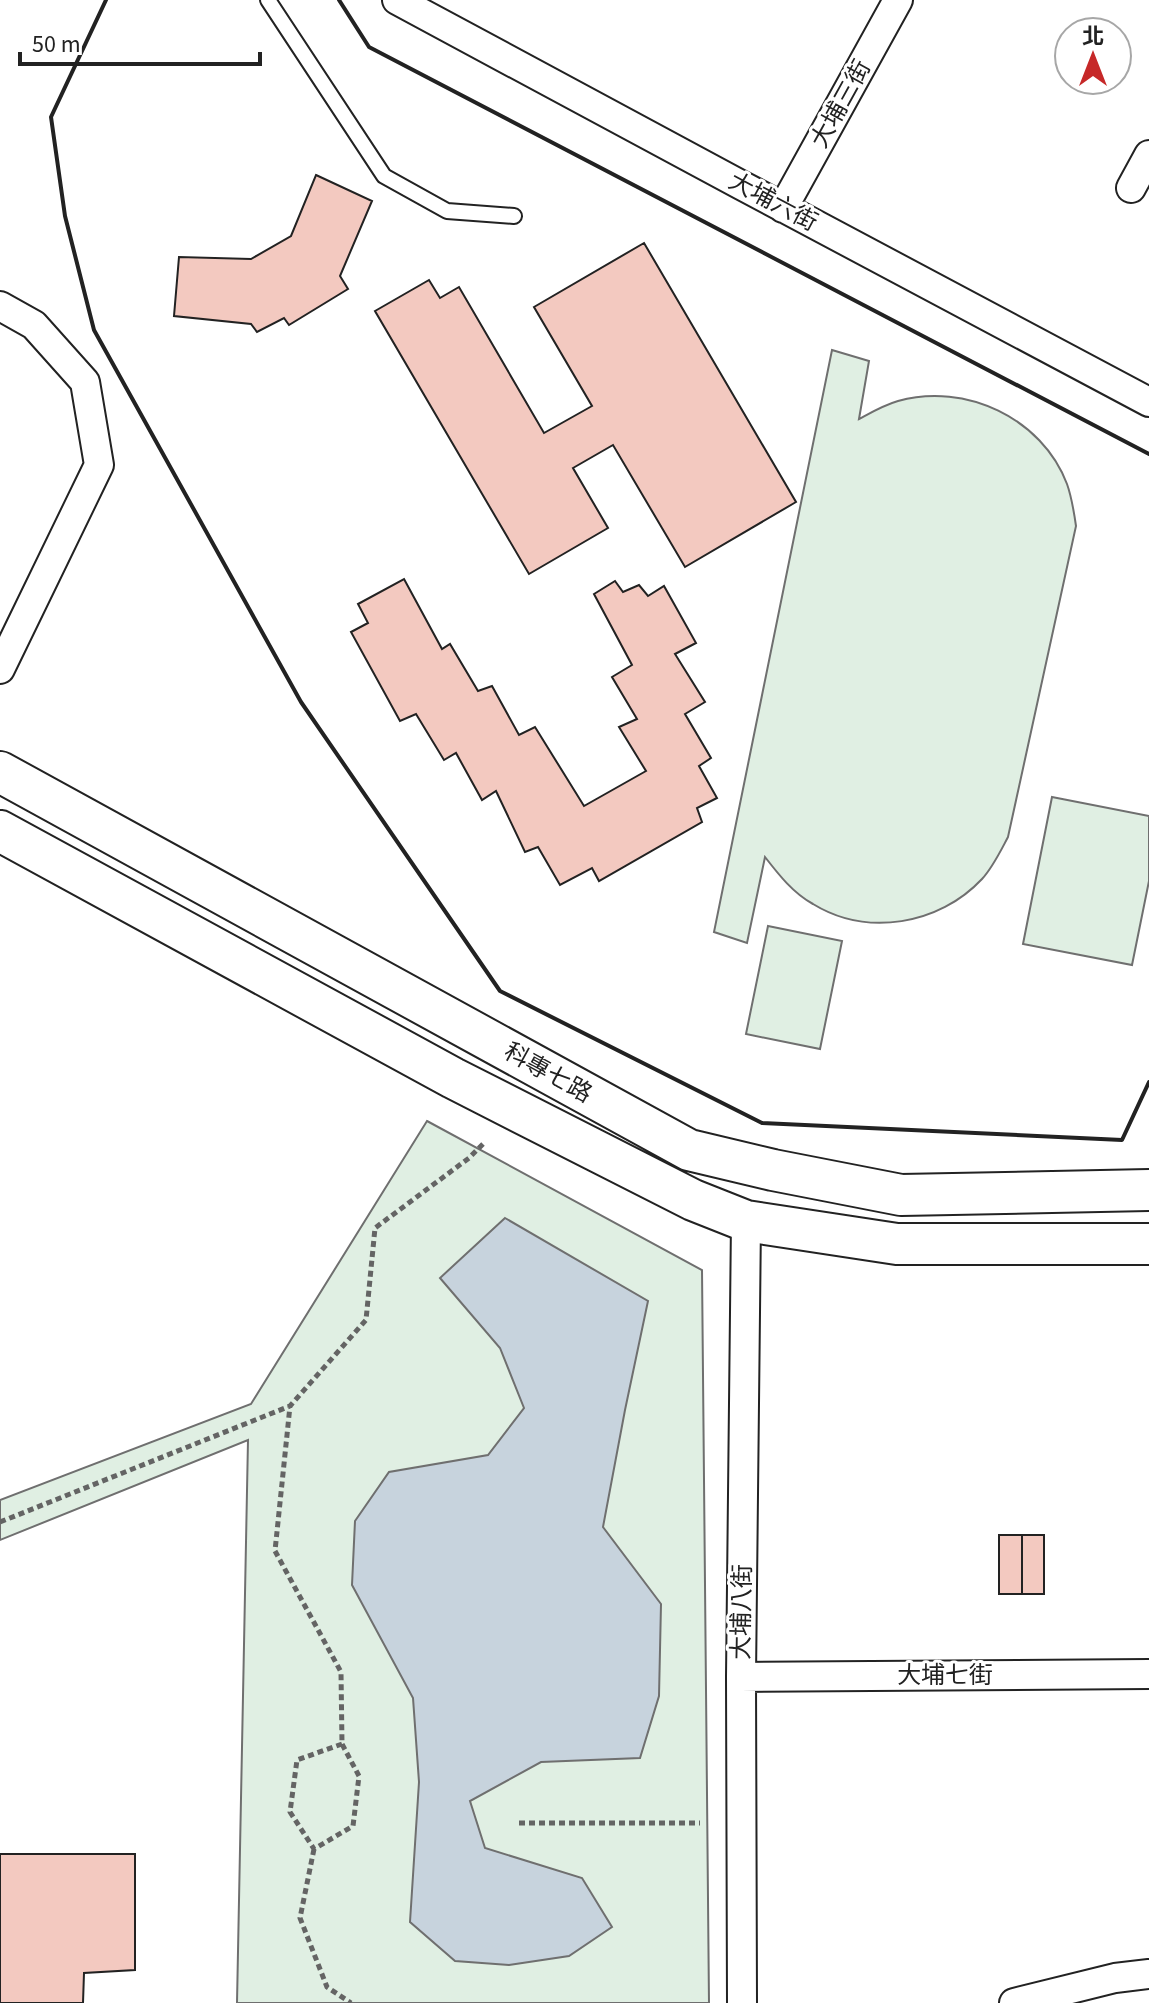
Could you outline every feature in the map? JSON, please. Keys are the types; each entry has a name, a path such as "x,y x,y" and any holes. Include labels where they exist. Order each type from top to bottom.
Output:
{"street":[{"name":"大埔六街","path":"397,0 1149,402"},
{"name":"大埔三街","path":"783,208 898,0"},
{"path":"1131,188 1149,155"},
{"path":"0,306 34,325 85,382 99,465 0,669"},
{"name":"科專七路","path":"0,772 689,1150 901,1195 1149,1190"},
{"name":"科專七路","path":"0,831 453,1078 693,1200 746,1221 897,1244 1149,1244"},
{"name":"大埔八街","path":"742,2003 741,1677 746,1221"},
{"name":"大埔七街","path":"741,1677 1149,1674"},
{"path":"1014,2003 1115,1978 1149,1974"}],"lane":[{"path":"268,0 384,176 447,211 514,216"}],"path":[{"path":"0,1522 290,1406 366,1320 375,1228 469,1158 485,1142"},
{"path":"290,1406 275,1551 341,1672 342,1744 359,1776 353,1826 314,1849"},
{"path":"342,1744 297,1760 290,1812 314,1849 300,1918 327,1987 351,2003"},
{"path":"519,1823 700,1823"}],"green space":[{"path":"832,350 869,361 859,419 898,401 923,396 974,402 1020,424 1055,461 1069,489 1076,526 1008,837 986,874 965,895 945,907 924,916 879,923 834,914 806,900 765,857 747,943 714,932"},
{"path":"1052,797 1149,816 1149,881 1132,965 1023,944"},
{"path":"768,926 842,941 820,1049 746,1034"},
{"path":"427,1121 702,1270 709,2003 237,2003 248,1440 0,1540 0,1500 251,1404"}],"shaded area":[{"path":"505,1218 648,1301 603,1527 661,1604 659,1696 640,1758 541,1762 470,1801 485,1848 582,1878 612,1927 569,1956 509,1965 455,1961 410,1922 419,1782 413,1698 352,1585 355,1521 389,1472 488,1455 524,1408 500,1348 440,1278"}],"building":[{"path":"316,175 372,201 340,276 348,289 289,325 284,318 257,332 251,324 174,316 179,257 251,259 291,236"},
{"path":"644,243 796,502 685,567 613,445 573,468 608,528 529,574 375,311 429,280 440,298 459,287 544,433 592,406 534,307"},
{"path":"404,579 442,649 450,644 478,691 492,686 519,735 535,727 584,806 646,771 619,727 637,719 612,677 632,665 594,594 615,581 623,592 639,585 648,596 664,586 696,643 675,654 705,702 685,714 711,758 699,766 717,798 697,808 702,822 599,881 592,868 560,885 538,847 525,852 496,791 482,800 456,753 444,760 416,714 400,721 351,632 368,623 358,604"},
{"path":"999,1535 1022,1535 1022,1594 999,1594"},
{"path":"1022,1535 1044,1535 1044,1594 1022,1594"},
{"path":"0,1854 135,1854 135,1970 84,1973 83,2003 0,2003"}],"wall":[{"path":"106,0 51,117 65,216 94,330 301,702 500,991 762,1123 1122,1140 1149,1082"},
{"path":"339,0 369,47 1149,454"}]}
